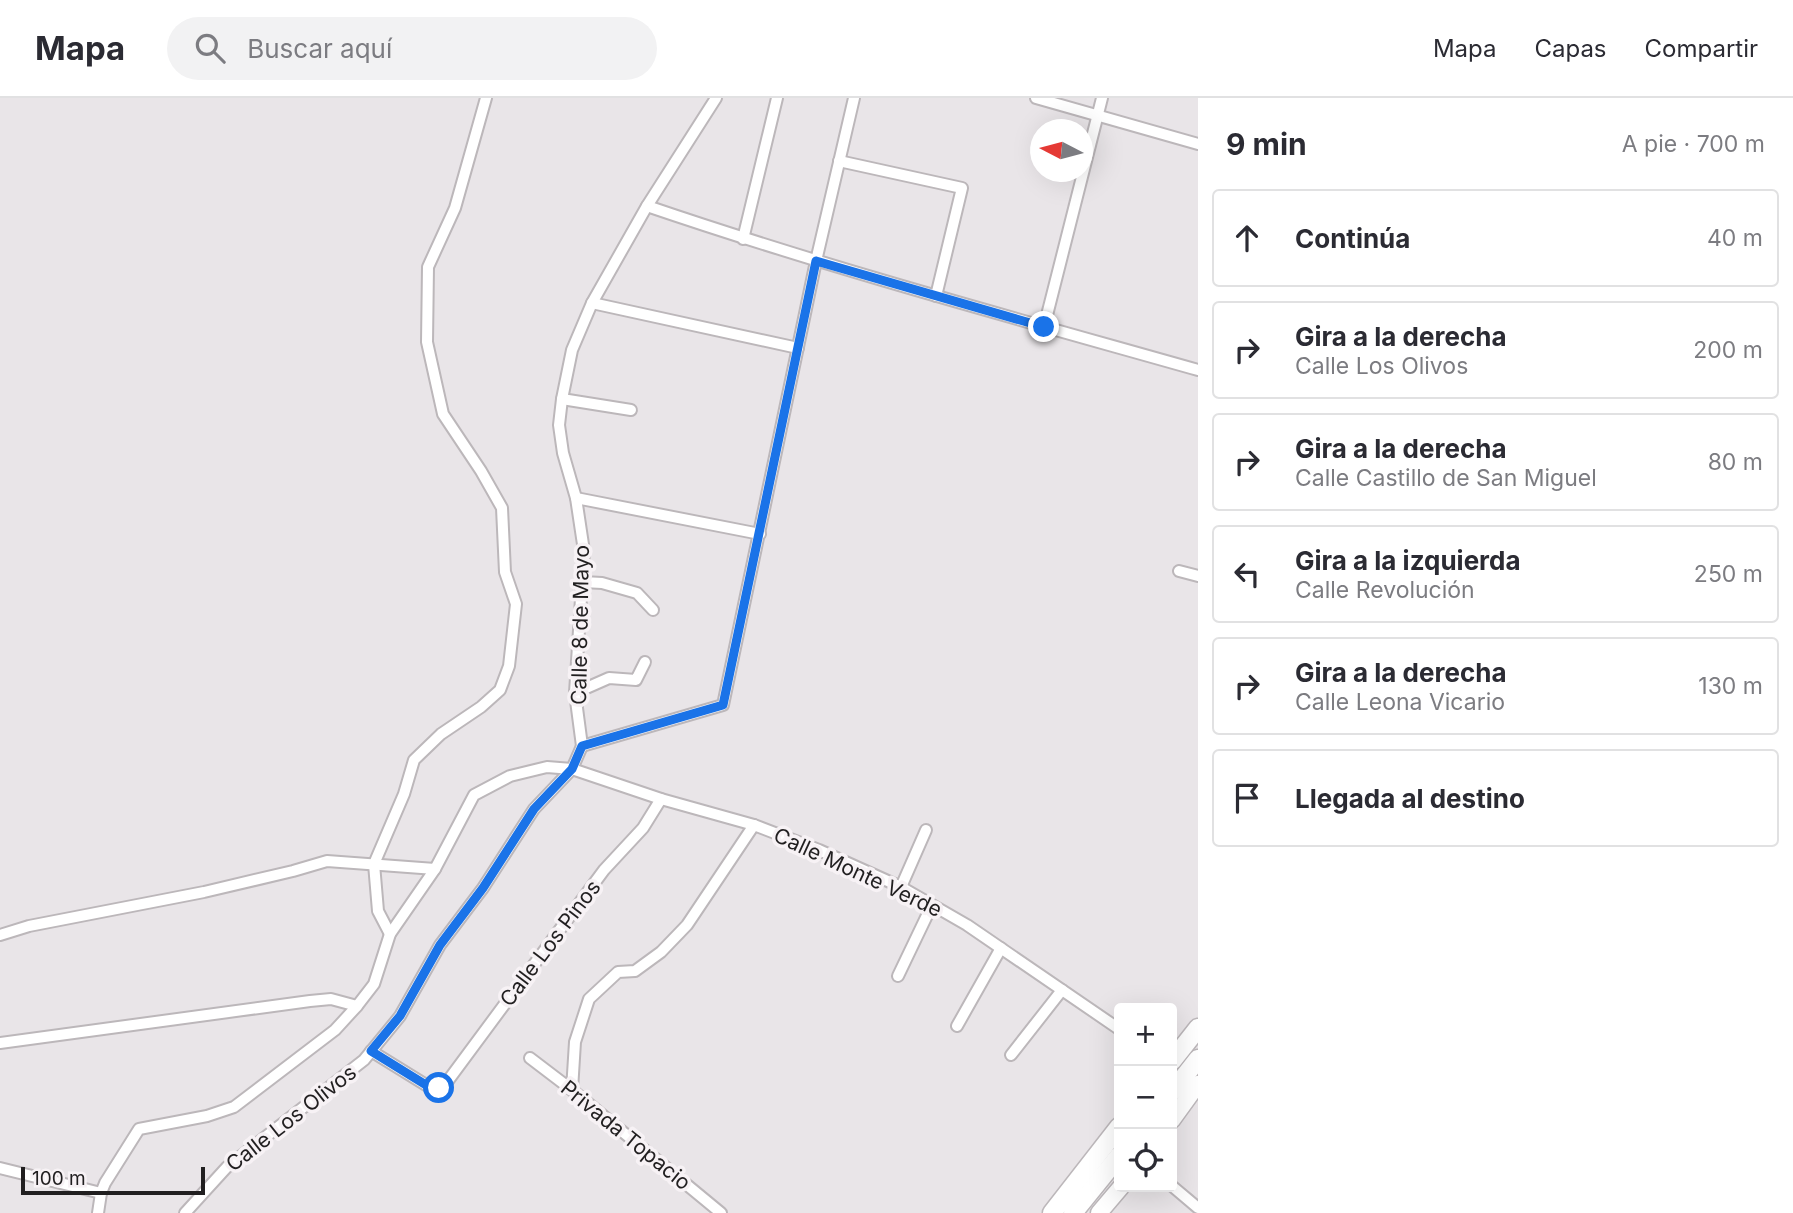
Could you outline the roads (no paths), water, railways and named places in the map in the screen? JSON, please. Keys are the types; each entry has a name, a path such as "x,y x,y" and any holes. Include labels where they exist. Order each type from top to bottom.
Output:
{"main road":[{"path":"1184,1075 1198,1028"},
{"path":"1184,1075 1198,1059"},
{"path":"1052,1213 1118,1129"},
{"path":"1073,1213 1114,1162"}],"street":[{"path":"390,934 378,911 374,864 404,794 414,760 441,734 481,707 500,690 509,666 516,604 505,572 502,508 443,414 427,342 428,267 455,208 486,98"},
{"name":"Calle 8 de Mayo","path":"582,746 575,693 584,551 576,498 563,453 559,425 572,350 592,303 647,206 716,98"},
{"path":"743,239 777,98"},
{"path":"582,746 723,705 816,261 854,98"},
{"path":"1036,98 1198,144"},
{"path":"1044,327 1102,98"},
{"path":"839,161 962,188 936,296"},
{"path":"647,206 816,261 1198,370"},
{"path":"592,303 798,348"},
{"path":"562,399 631,410"},
{"path":"576,498 760,534"},
{"path":"1179,571 1198,576"},
{"path":"583,582 601,583 637,593 653,610"},
{"path":"575,693 609,678 636,680 645,662"},
{"name":"Calle Los Olivos","path":"185,1213 227,1167 364,1060 400,1016 440,945 483,888 534,809 572,769 582,746"},
{"name":"Calle Monte Verde","path":"101,1193 139,1129 207,1116 234,1107 335,1030 374,984 390,934 435,869 474,795 510,776 547,767 572,769 661,799 754,825 819,850 901,887 967,925 1114,1026"},
{"name":"Calle Los Pinos","path":"371,1051 426,1085 439,1088 447,1082 604,870 643,828 661,799"},
{"path":"572,1090 575,1041 589,999 618,972 635,971 670,943 687,925 754,825"},
{"path":"901,887 926,830"},
{"path":"0,934 204,892 327,862 435,869"},
{"path":"898,976 932,905"},
{"path":"957,1026 1001,948"},
{"path":"1011,1055 1062,990"},
{"path":"0,1043 310,1001 331,999 357,1006"},
{"name":"Privada Topacio","path":"530,1058 721,1213"},
{"path":"1177,1101 1184,1075"},
{"path":"0,1168 101,1193 98,1213"},
{"path":"1177,1190 1198,1208"},
{"path":"1099,1213 1117,1192"}]}
